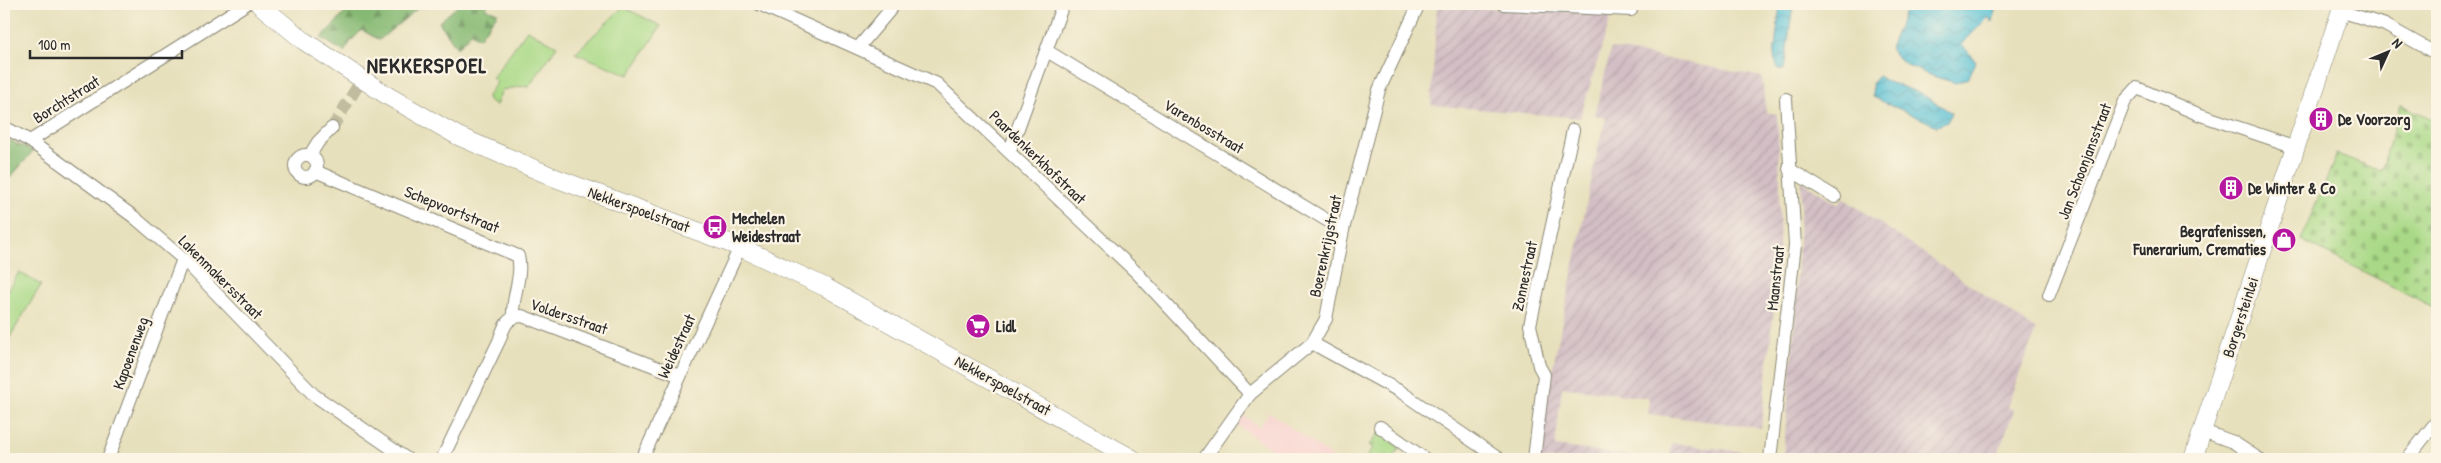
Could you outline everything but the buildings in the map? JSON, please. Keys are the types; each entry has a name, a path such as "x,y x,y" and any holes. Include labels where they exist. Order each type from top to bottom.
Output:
{"main road":[{"name":"Nekkerspoelstraat","path":"259,4 359,83 458,136 558,179 740,246 825,287 1133,459"},
{"name":"Borgersteinlei","path":"2193,459 2342,8"}],"street":[{"name":"Borchtstraat","path":"30,142 246,4"},
{"path":"858,48 895,4"},
{"path":"1010,150 1063,4"},
{"name":"Boerenkrijgstraat","path":"1204,459 1250,394 1312,343 1326,319 1343,230 1378,90 1419,4"},
{"path":"1503,4 1631,10 1631,4"},
{"name":"Paardenkerkhofstraat","path":"764,5 937,84 1010,150 1049,191 1137,273 1250,394"},
{"path":"2342,8 2385,25 2437,54"},
{"name":"Varenbosstraat","path":"1047,50 1343,230"},
{"name":"Jan Schoonjansstraat","path":"2049,295 2125,101 2137,88 2198,114 2296,147"},
{"name":"Maanstraat","path":"1770,459 1795,245 1786,99"},
{"name":"Lakenmakersstraat","path":"4,127 30,142 134,217 183,259 314,395 407,459"},
{"name":"Schepvoortstraat","path":"332,128 318,142 310,156 300,156 296,161 296,169 303,176 310,176 315,171 518,256 521,268 512,304 513,316"},
{"name":"Zonnestraat","path":"1534,459 1544,375 1539,366 1530,325 1573,130"},
{"path":"310,156 317,164 315,171"},
{"path":"1790,169 1835,197"},
{"name":"Weidestraat","path":"642,459 740,246"},
{"name":"Kapoenenweg","path":"108,459 183,259"},
{"name":"Voldersstraat","path":"442,459 500,341 505,324 513,316 531,319 680,376"},
{"path":"1312,343 1401,392 1499,459"},
{"path":"2408,459 2437,421"},
{"path":"1380,427 1425,459"},
{"path":"2203,431 2233,442 2259,459"}],"shaded area":[{"path":"1437,7 1612,13 1580,118 1431,105"},
{"path":"1611,48 1762,77 1766,112 1777,114 1780,175 1779,261 1761,428 1648,414 1649,398 1562,387 1555,446 1654,459 1539,459 1549,386 1599,143 1606,118 1595,115"},
{"path":"1802,181 1838,204 1843,198 2036,330 2007,407 2014,410 1996,459 1783,459 1795,318"},
{"path":"1269,412 1335,459 1280,459 1279,455 1237,425 1244,416 1259,427"},
{"path":"1672,443 1759,454 1759,459 1669,459"}],"green space":[{"path":"348,4 423,4 379,40 362,30 351,41 344,52 321,38 345,13 342,9"},
{"path":"460,4 489,4 485,8 498,13 479,38 471,33 457,48 439,22"},
{"path":"623,7 661,26 629,75 575,53"},
{"path":"527,30 557,46 528,88 524,86 502,90 496,105 488,100 487,96 497,82 492,78"},
{"path":"2401,105 2437,121 2437,309 2301,240 2337,154 2381,171"},
{"path":"4,138 33,151 4,185"},
{"path":"19,272 41,285 4,347 4,298"},
{"path":"1379,433 1400,448 1392,459 1365,459 1373,448 1369,445"}],"water":[{"path":"1780,4 1793,4 1784,70 1778,69 1774,57"},
{"path":"1908,4 1996,4 1993,23 1988,17 1962,44 1976,62 1968,78 1956,83 1939,78 1919,71 1895,55 1890,48"},
{"path":"1878,76 1888,82 1920,93 1952,113 1947,122 1937,126 1873,97 1872,83"}],"tunnel":[{"path":"332,128 357,87"}],"place":[{"name":"De Voorzorg","path":"2321,119"},
{"name":"De Winter & Co","path":"2231,188"},
{"name":"Mechelen Weidestraat","path":"715,227"},
{"name":"Begrafenissen, Funerarium, Crematies","path":"2284,240"},
{"name":"Lidl","path":"978,326"}],"district":[{"name":"NEKKERSPOEL","path":"427,66"}]}
